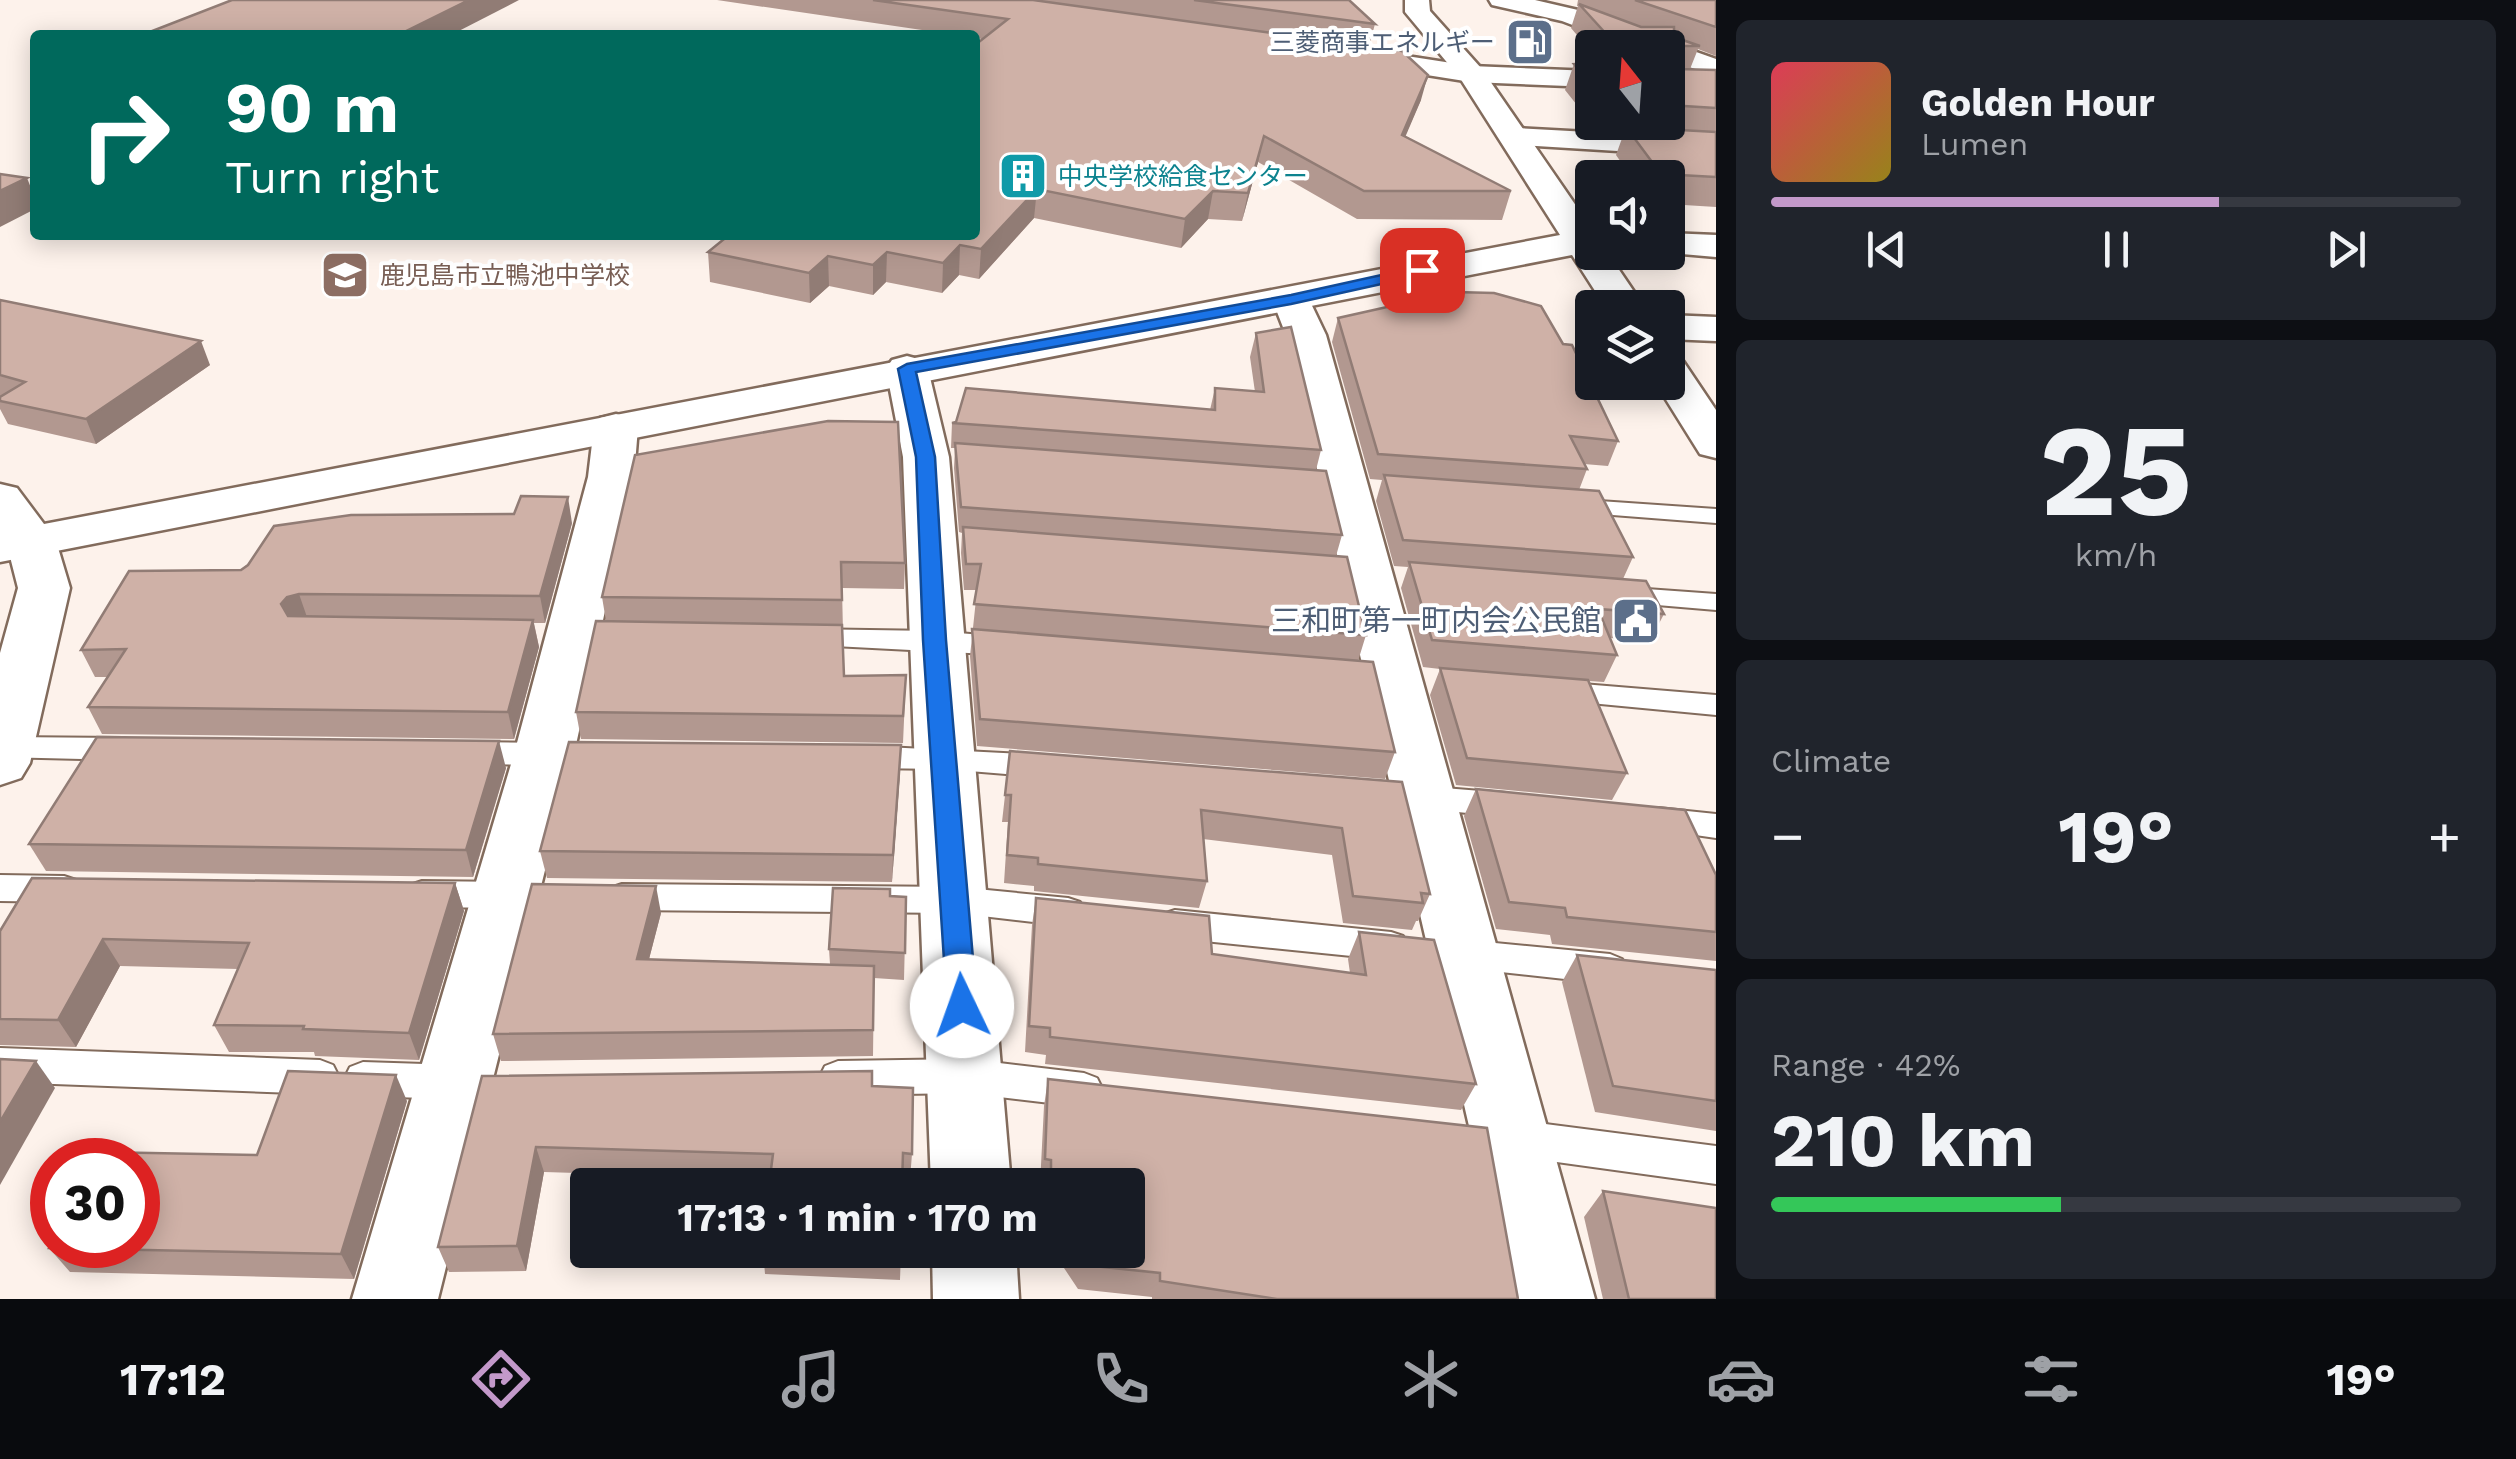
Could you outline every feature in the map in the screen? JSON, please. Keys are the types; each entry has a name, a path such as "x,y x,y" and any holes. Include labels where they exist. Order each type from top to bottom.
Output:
{"street":[{"path":"1501,0 1569,15 1610,30"},
{"path":"1424,4 1575,222"},
{"path":"1324,52 1472,74 1575,78"},
{"path":"1685,59 1715,72"},
{"path":"1685,79 1715,72"},
{"path":"1515,137 1716,148"},
{"path":"2,756 44,588 10,529 616,427 907,369 1291,300 1575,241"},
{"path":"1685,245 1716,246"},
{"path":"1291,300 1306,335 1368,576 1406,796 1464,954 1491,1135 1552,1299"},
{"path":"1685,327 1716,329"},
{"path":"907,369 935,458 940,542 934,640 956,900 970,1168"},
{"path":"1685,392 1709,424"},
{"path":"395,1299 474,1082 563,754 579,636 611,477 616,427"},
{"path":"975,1268 976,1299"}],"lane":[{"path":"1554,504 1716,516"},
{"path":"1600,594 1716,602"},
{"path":"776,638 934,640 1030,648"},
{"path":"1527,689 1716,705"},
{"path":"2,756 156,750"},
{"path":"446,753 563,754"},
{"path":"830,757 945,758 1079,769"},
{"path":"1406,796 1541,809"},
{"path":"1619,816 1716,826"},
{"path":"0,888 95,889"},
{"path":"388,894 525,896"},
{"path":"584,896 956,900 1093,915"},
{"path":"1151,921 1638,972"},
{"path":"0,1065 474,1082"},
{"path":"808,1078 966,1076 1121,1094"},
{"path":"1491,1135 1716,1165"}],"building":[{"path":"232,0 469,0 408,30 155,30"},
{"path":"873,0 1033,0 1402,51 1428,75 1402,135 1511,191 1364,191 1264,136 1248,193 1213,191 1185,219 1037,189 981,249 960,245 943,263 887,252 873,265 828,256 809,273 708,252 723,240 980,240 980,41 1008,19"},
{"path":"1194,0 1349,0 1375,24"},
{"path":"1635,0 1716,0 1716,27"},
{"path":"1579,4 1641,27 1674,27 1674,30 1603,30"},
{"path":"1685,69 1716,70 1716,108 1685,106"},
{"path":"1685,130 1716,132 1716,177 1685,175 1685,160 1651,160 1636,140 1685,140"},
{"path":"0,174 27,178 0,191"},
{"path":"1454,292 1494,293 1541,306 1563,344 1572,345 1575,351 1575,400 1598,400 1618,441 1570,436 1587,469 1378,454 1338,318"},
{"path":"0,300 201,341 86,419 0,401 0,397 25,382 0,375"},
{"path":"1291,327 1321,450 952,423 956,422 966,388 1215,410 1215,388 1264,392 1256,333"},
{"path":"828,421 898,422 905,563 841,562 842,600 602,597 635,455"},
{"path":"955,443 1326,471 1342,535 961,507"},
{"path":"1384,475 1599,491 1633,557 1403,540"},
{"path":"521,496 568,497 540,596 299,594 287,597 281,604 288,616 533,620 508,712 88,707 126,649 81,650 129,571 241,570 274,526 351,515 514,514"},
{"path":"963,527 1347,557 1366,635 974,604 981,564 966,564"},
{"path":"1409,562 1646,581 1664,614 1598,609 1617,655 1432,640"},
{"path":"596,621 842,625 844,676 906,675 903,716 576,712"},
{"path":"972,629 1373,662 1395,752 980,719"},
{"path":"1440,668 1588,680 1627,773 1467,758"},
{"path":"97,737 499,741 466,850 29,844"},
{"path":"569,742 901,745 893,855 540,851"},
{"path":"1010,751 1402,782 1430,894 1421,893 1423,903 1353,896 1342,828 1201,810 1207,881 1038,864 1038,858 1007,855 1011,795 1005,795"},
{"path":"1476,789 1685,810 1716,875 1716,932 1567,917 1565,908 1509,902"},
{"path":"32,878 455,883 409,1033 214,1025 249,943 103,939 58,1020 0,1019 0,931"},
{"path":"532,884 656,886 637,959 874,966 873,1030 493,1034"},
{"path":"833,888 890,889 890,896 906,897 905,953 829,949"},
{"path":"1036,898 1209,916 1212,954 1366,975 1359,932 1434,940 1476,1084 1050,1037 1050,1028 1029,1026"},
{"path":"1577,955 1716,970 1716,1101 1613,1086"},
{"path":"0,1059 36,1061 0,1122"},
{"path":"288,1071 396,1075 341,1254 160,1250 160,1153 257,1155"},
{"path":"872,1071 872,1086 913,1088 912,1154 903,1153 903,1168 771,1168 773,1154 536,1147 517,1246 438,1247 482,1076"},
{"path":"1048,1079 1487,1128 1518,1299 1277,1299 1160,1281 1160,1273 1112,1268 1145,1268 1145,1168 1051,1168 1051,1160 1045,1159"},
{"path":"1603,1191 1716,1208 1716,1299 1629,1299"}],"place":[{"name":"三菱商事エネルギー","path":"1530,42"},
{"name":"中央学校給食センター","path":"1023,176"},
{"name":"鹿児島市立鴨池中学校","path":"345,275"},
{"name":"三和町第一町内会公民館","path":"1636,621"}],"route":[{"path":"962,1006 934,640 926,457 907,369 1291,300 1422,270"}]}
